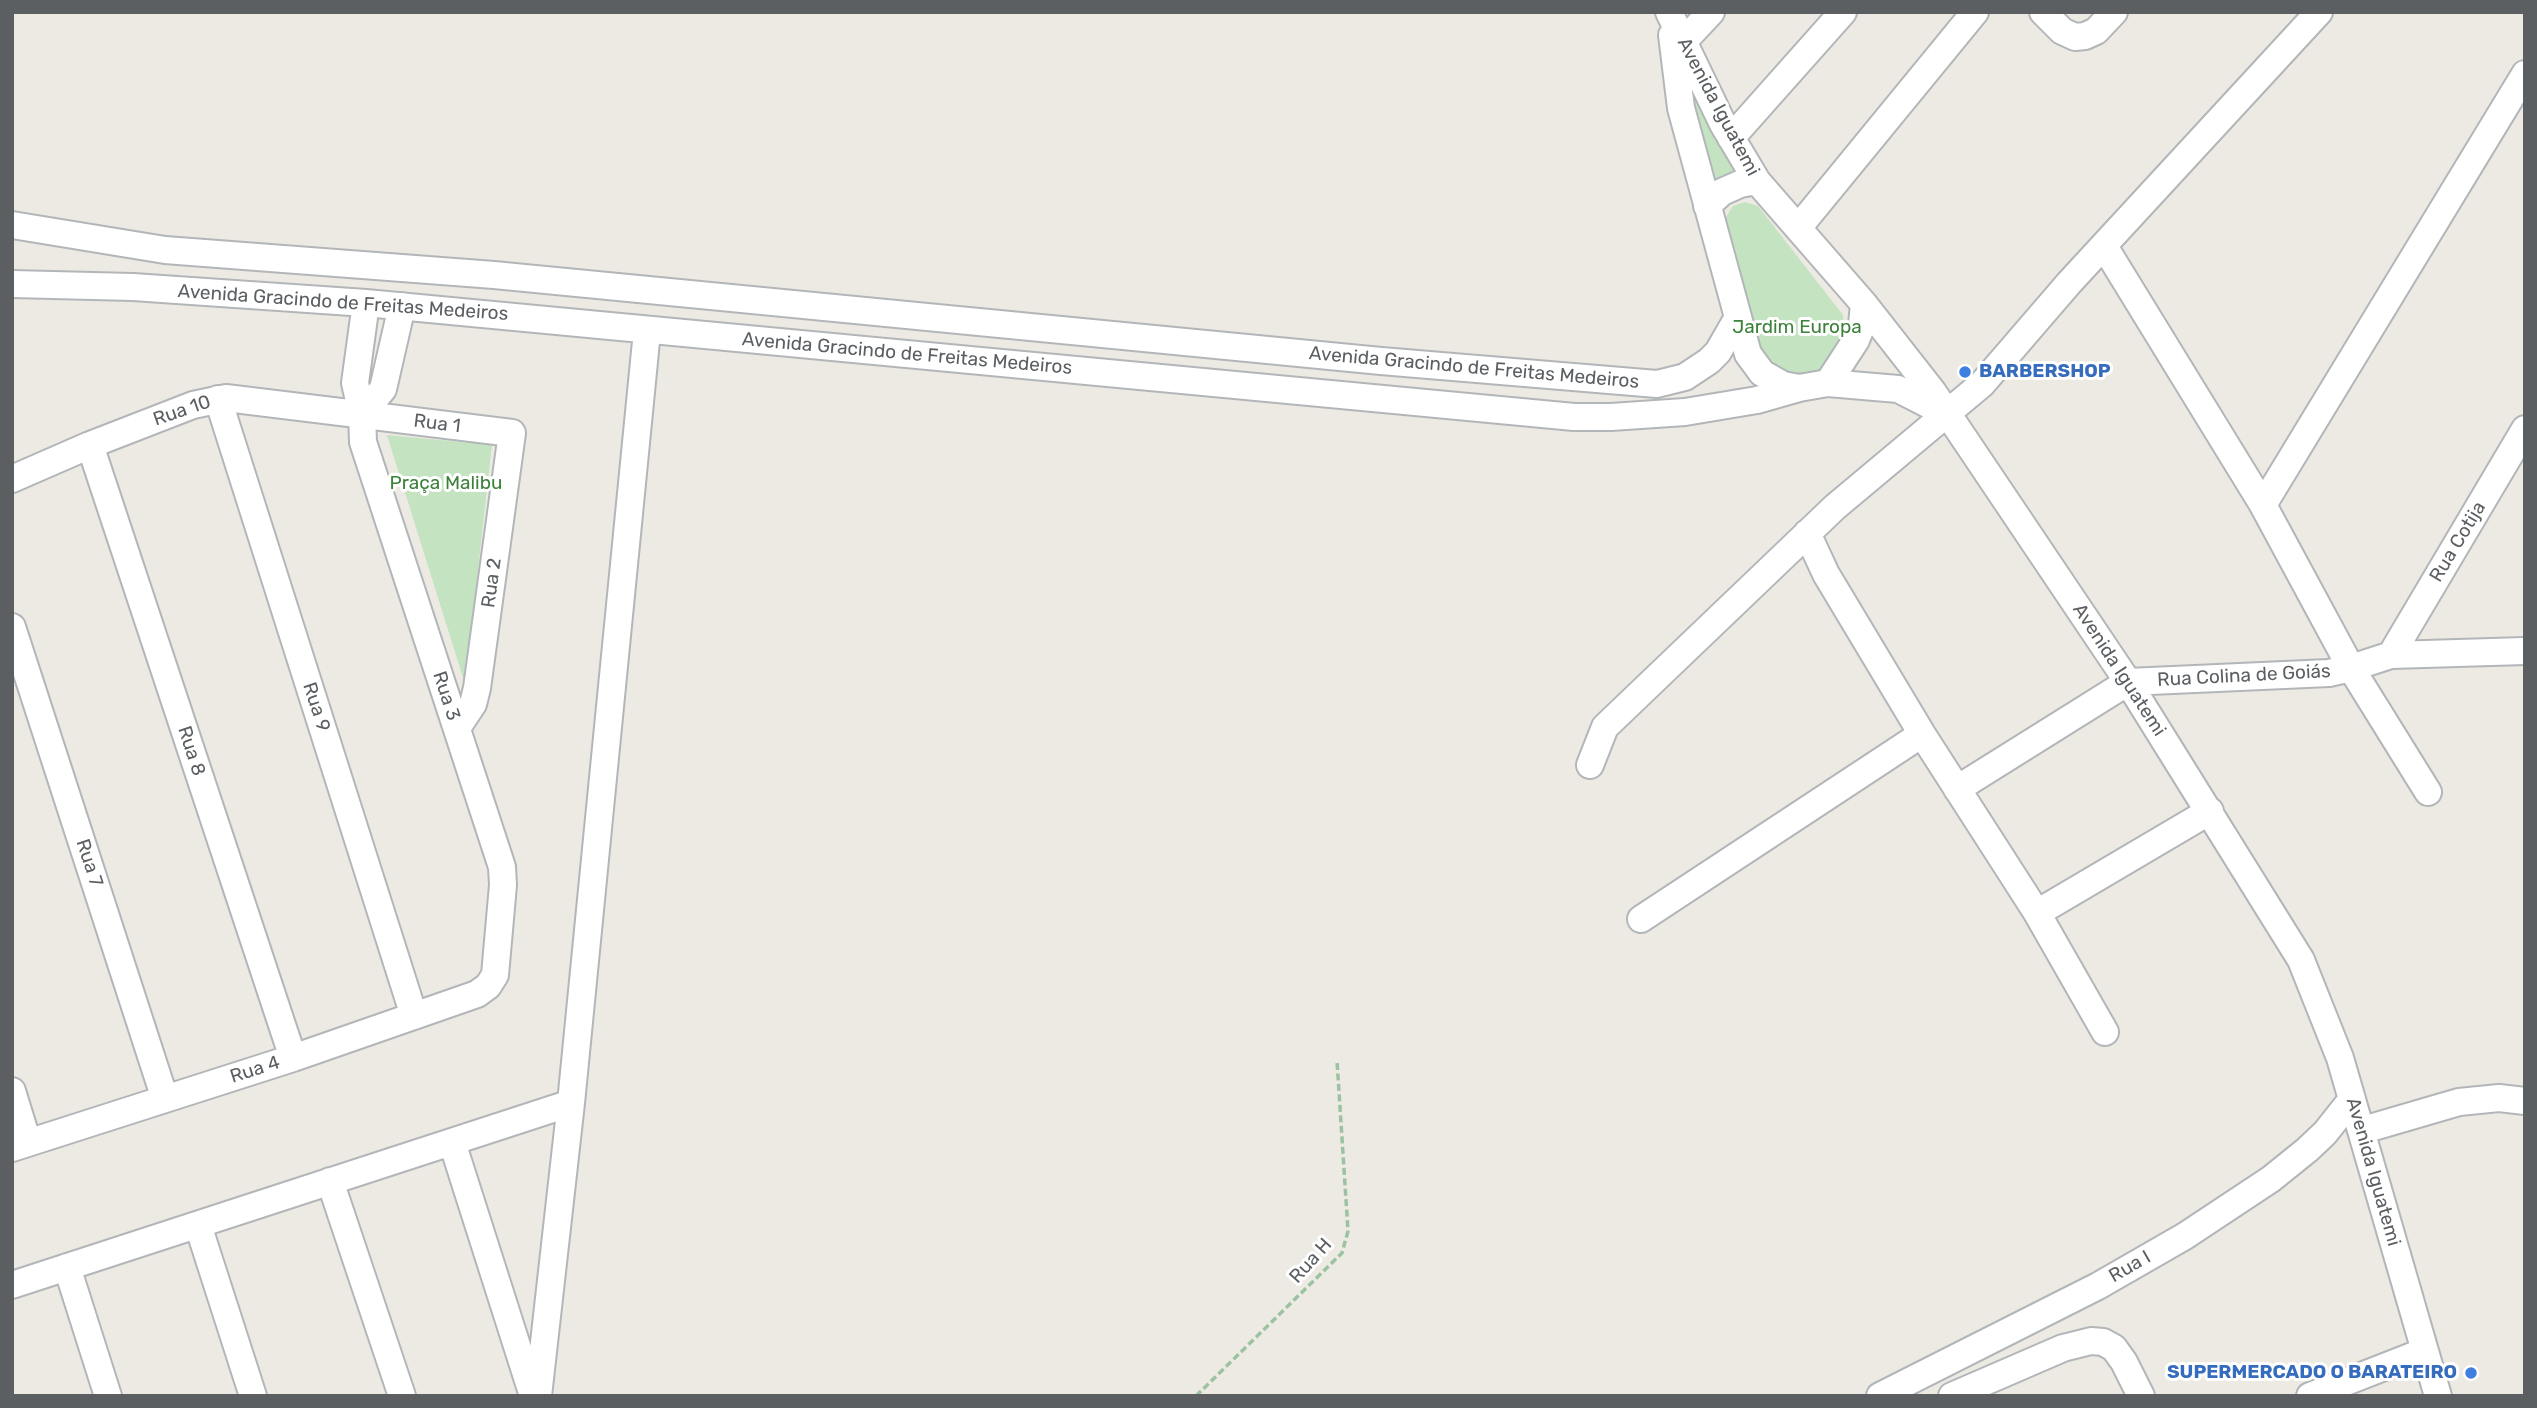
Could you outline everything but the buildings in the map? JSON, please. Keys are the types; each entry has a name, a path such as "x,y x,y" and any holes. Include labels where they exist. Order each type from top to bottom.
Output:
{"street":[{"name":"Avenida Iguatemi","path":"1670,12 1682,43 1731,138 1757,181 1864,304 1948,414 2128,682 2301,960 2336,1047 2438,1396"},
{"path":"1670,12 1681,108 1748,354 1762,373 1783,385 1799,388"},
{"path":"1682,43 1711,12"},
{"path":"1731,138 1843,12"},
{"path":"1798,228 1975,12"},
{"path":"2043,12 2062,31 2075,37 2096,31 2114,12"},
{"path":"1590,765 1605,727 1836,506 1982,384 2104,246 2319,12"},
{"path":"2263,505 2525,74"},
{"path":"1707,206 1722,192 1740,184 1757,181"},
{"name":"Avenida Gracindo de Freitas Medeiros","path":"12,225 164,250 494,275 1367,359 1657,384 1685,377 1709,360 1724,342 1737,318"},
{"path":"2104,246 2263,505 2351,668 2428,792"},
{"name":"Avenida Gracindo de Freitas Medeiros","path":"12,284 133,287 402,306 1574,417 1685,412 1757,400 1828,383 1898,389 1948,414"},
{"name":"Rua 3","path":"366,303 355,383 362,414 363,442 503,873 497,968 492,981"},
{"path":"1828,383 1856,340 1862,325 1864,304"},
{"path":"362,414 383,389 402,306"},
{"path":"538,1396 571,1102 648,331"},
{"name":"Rua 9","path":"218,399 414,1016"},
{"name":"Rua 10","path":"12,480 90,445 201,402 244,399 362,414"},
{"name":"Rua 1","path":"362,414 512,433"},
{"name":"Rua Cotija","path":"2391,654 2525,429"},
{"name":"Rua 2","path":"457,728 473,704 477,688 512,433"},
{"name":"Rua 8","path":"90,445 293,1058"},
{"path":"1807,533 1826,574 1922,734 2037,913 2105,1032"},
{"name":"Rua 7","path":"12,626 165,1099"},
{"name":"Rua Colina de Goiás","path":"2128,682 2329,673 2391,654 2525,651"},
{"path":"1957,789 2128,682"},
{"path":"1641,919 1922,734"},
{"path":"2037,913 2210,811"},
{"name":"Rua 4","path":"20,1146 414,1016 483,991 492,981"},
{"path":"12,1091 20,1146"},
{"path":"2362,1130 2459,1102 2499,1098 2525,1101"},
{"name":"Rua I","path":"1880,1396 2098,1286 2185,1236 2271,1179 2307,1150 2325,1133 2352,1099"},
{"path":"12,1285 571,1102"},
{"path":"452,1142 533,1396"},
{"path":"330,1181 402,1396"},
{"path":"198,1225 253,1396"},
{"path":"67,1268 108,1396"},
{"path":"1956,1395 2063,1348 2091,1340 2114,1348 2141,1396"},
{"path":"2310,1396 2425,1352"}],"path":[{"name":"Rua H","path":"1196,1396 1342,1253 1348,1231 1337,1061"}],"green space":[{"path":"1681,75 1736,174 1721,178 1712,188"},
{"name":"Jardim Europa","path":"1745,202 1758,206 1843,315 1844,337 1827,366 1818,372 1788,376 1763,361 1724,220 1733,206"},
{"name":"Praça Malibu","path":"387,435 492,445 465,684"}],"place":[{"name":"BARBERSHOP","path":"1965,372"},
{"name":"SUPERMERCADO O BARATEIRO","path":"2471,1373"}]}
